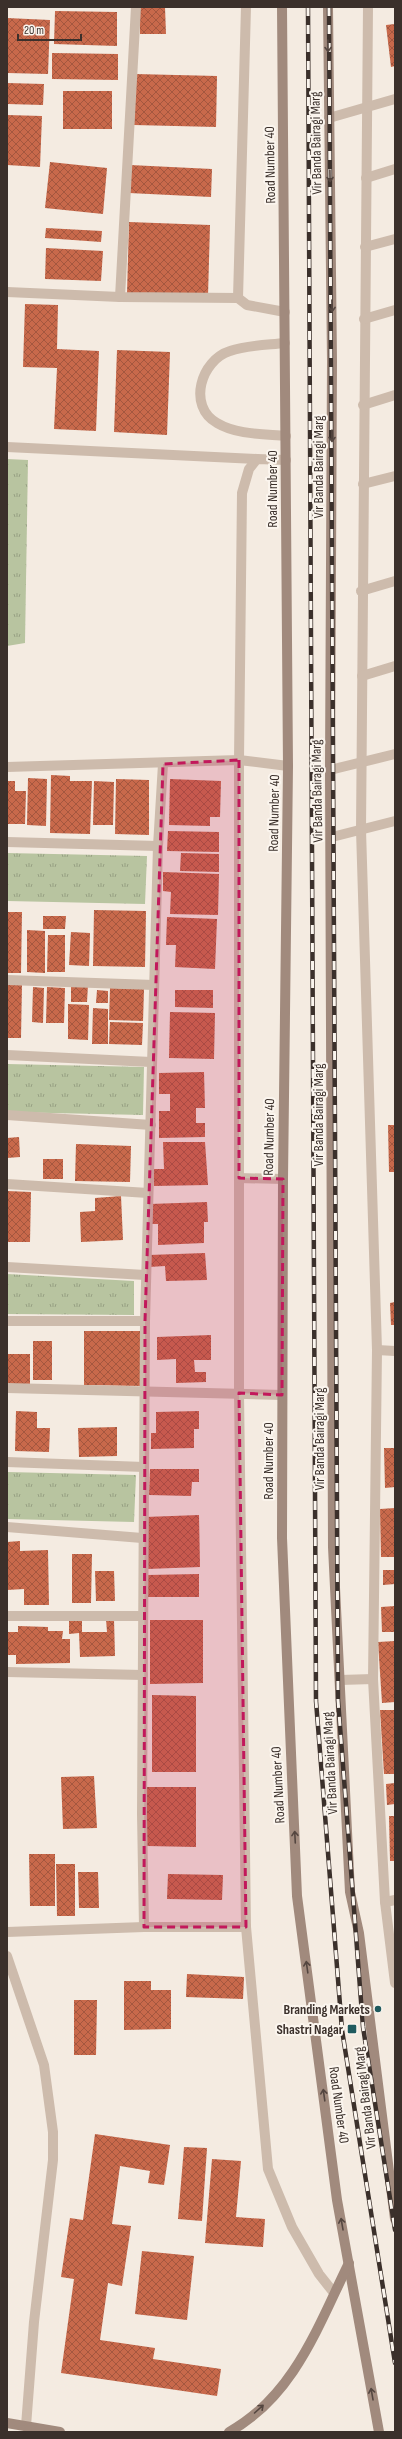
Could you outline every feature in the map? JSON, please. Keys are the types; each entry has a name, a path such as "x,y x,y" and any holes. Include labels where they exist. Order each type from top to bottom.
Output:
{"main road":[{"name":"Road Number 40","path":"282,7 288,766 283,1179 282,1538 297,1896 337,2200 349,2263"},
{"name":"Vir Banda Bairagi Marg","path":"328,7 332,361 330,770 332,838 333,1547 350,1892 359,1933 395,2219"},
{"path":"229,2432 242,2425 271,2398 292,2374 307,2351 349,2263"},
{"path":"349,2263 379,2432"},
{"path":"7,2423 60,2432"}],"street":[{"path":"120,297 136,7"},
{"path":"238,298 246,7"},
{"path":"368,7 363,405 361,830 377,1350 373,1679 384,1902 395,1983"},
{"path":"329,118 395,100"},
{"path":"366,178 395,169"},
{"path":"365,248 395,239"},
{"path":"7,292 120,297 238,298 247,306 285,312"},
{"path":"364,319 395,310"},
{"path":"285,343 231,350 221,355 206,371 202,381 200,394 207,415 216,423 240,431 286,436"},
{"path":"363,405 395,395"},
{"path":"7,448 286,460"},
{"path":"257,459 244,480 242,493 239,760 239,1393 246,1927 268,2169 292,2227 319,2274 334,2293"},
{"path":"363,484 395,476"},
{"path":"362,591 395,580"},
{"path":"362,676 395,666"},
{"path":"330,770 395,754"},
{"path":"7,767 162,764 239,760 288,766"},
{"path":"144,1927 142,1814 142,1538 146,1392 145,1275 151,1125 151,1062 158,846 162,764"},
{"path":"332,838 395,821"},
{"path":"7,842 158,846"},
{"path":"7,980 154,985"},
{"path":"7,1055 151,1062"},
{"path":"7,1115 151,1125"},
{"path":"239,1178 283,1179"},
{"path":"7,1184 148,1193"},
{"path":"7,1267 145,1275"},
{"path":"7,1321 145,1321"},
{"path":"377,1350 395,1351"},
{"path":"7,1388 282,1395"},
{"path":"7,1462 144,1467"},
{"path":"7,1527 142,1538"},
{"path":"7,1616 143,1616"},
{"path":"7,1672 143,1675"},
{"path":"340,1680 373,1679"},
{"path":"384,1902 395,1900"},
{"path":"7,1932 144,1927 246,1927"},
{"path":"7,1956 44,2065 53,2132 53,2160 34,2322 26,2426"}],"highlighted area":[{"path":"239,760 239,1178 283,1179 282,1395 239,1393 246,1927 144,1927 145,1321 163,764"}],"green space":[{"path":"7,459 28,460 25,643 7,646"},
{"path":"7,853 147,856 145,904 7,901"},
{"path":"7,1064 144,1067 143,1115 7,1112"},
{"path":"7,1274 134,1281 134,1315 7,1314"},
{"path":"7,1472 136,1475 134,1522 7,1519"}],"building":[{"path":"140,7 165,7 166,34 140,34"},
{"path":"55,11 117,12 117,46 54,44"},
{"path":"7,18 50,20 48,74 7,73"},
{"path":"395,24 395,66 391,67 386,25"},
{"path":"52,53 118,54 118,80 52,79"},
{"path":"135,74 217,76 216,127 134,125"},
{"path":"7,83 44,84 43,105 7,104"},
{"path":"63,91 112,91 112,129 63,129"},
{"path":"7,115 42,116 40,167 7,165"},
{"path":"50,162 107,168 103,214 45,208"},
{"path":"130,165 212,169 211,197 129,193"},
{"path":"129,222 210,225 208,296 127,294"},
{"path":"46,228 102,231 101,242 45,238"},
{"path":"46,248 103,251 101,281 45,279"},
{"path":"25,304 58,305 57,349 99,351 96,431 54,429 57,368 23,367"},
{"path":"117,350 170,352 167,435 114,432"},
{"path":"51,775 70,776 70,781 92,781 90,834 50,833"},
{"path":"28,778 47,779 46,826 27,825"},
{"path":"116,779 149,780 149,835 115,834"},
{"path":"170,779 221,781 220,817 210,817 210,826 169,825"},
{"path":"7,781 15,781 15,791 26,791 25,824 7,824"},
{"path":"94,781 114,782 113,825 93,825"},
{"path":"168,831 219,832 219,852 167,851"},
{"path":"181,853 219,854 219,872 180,871"},
{"path":"163,872 219,874 218,915 170,914 171,892 163,891"},
{"path":"94,910 146,911 145,967 93,966"},
{"path":"7,912 22,912 21,973 7,973"},
{"path":"43,916 66,916 65,929 43,929"},
{"path":"167,917 217,919 215,969 175,967 176,945 166,945"},
{"path":"27,930 45,931 45,973 27,972"},
{"path":"71,932 90,933 89,966 69,965"},
{"path":"48,935 65,935 65,972 47,972"},
{"path":"7,983 22,984 21,1038 7,1038"},
{"path":"71,984 88,985 87,1002 71,1002"},
{"path":"33,987 44,988 43,1023 32,1022"},
{"path":"47,987 65,988 64,1023 46,1023"},
{"path":"110,988 144,989 143,1021 109,1020"},
{"path":"97,990 108,991 108,1003 96,1003"},
{"path":"175,990 213,990 213,1008 175,1007"},
{"path":"68,1004 89,1005 88,1040 68,1039"},
{"path":"93,1008 108,1009 108,1044 92,1044"},
{"path":"170,1012 215,1013 214,1059 169,1058"},
{"path":"110,1022 143,1023 142,1045 109,1044"},
{"path":"204,1072 205,1108 196,1108 196,1123 205,1123 205,1137 159,1138 159,1111 170,1111 170,1094 159,1094 159,1073"},
{"path":"388,1125 395,1125 395,1172 389,1172"},
{"path":"19,1137 20,1157 7,1158 7,1138"},
{"path":"163,1142 205,1142 208,1185 154,1186 153,1169 164,1169"},
{"path":"76,1144 131,1146 130,1182 75,1181"},
{"path":"43,1159 63,1159 63,1179 43,1179"},
{"path":"7,1191 31,1192 30,1242 7,1242"},
{"path":"121,1196 123,1240 81,1242 80,1212 95,1211 95,1198"},
{"path":"207,1202 208,1222 204,1222 204,1243 158,1245 158,1224 151,1224 150,1204"},
{"path":"205,1253 207,1280 166,1281 165,1266 149,1267 149,1255"},
{"path":"395,1302 395,1325 391,1325 390,1303"},
{"path":"84,1331 142,1331 142,1386 84,1385"},
{"path":"211,1335 211,1360 194,1360 195,1372 206,1372 206,1382 176,1383 176,1359 157,1360 157,1337"},
{"path":"33,1341 52,1341 52,1380 33,1380"},
{"path":"7,1354 30,1354 30,1385 7,1384"},
{"path":"16,1411 37,1412 37,1428 50,1428 49,1452 15,1451"},
{"path":"199,1411 199,1429 194,1429 194,1448 151,1449 151,1433 156,1433 156,1412"},
{"path":"117,1427 117,1456 79,1457 78,1428"},
{"path":"384,1448 395,1448 395,1487 385,1488"},
{"path":"150,1469 199,1469 199,1482 192,1482 191,1496 149,1495"},
{"path":"395,1508 395,1557 381,1557 380,1509"},
{"path":"199,1515 200,1567 147,1569 145,1517"},
{"path":"20,1541 20,1551 48,1550 49,1605 24,1605 24,1589 7,1590 7,1542"},
{"path":"72,1554 92,1554 91,1603 72,1603"},
{"path":"383,1570 395,1570 395,1584 383,1585"},
{"path":"95,1571 114,1571 115,1601 96,1601"},
{"path":"199,1574 199,1597 147,1597 147,1575"},
{"path":"395,1606 395,1632 382,1632 381,1607"},
{"path":"106,1619 114,1619 115,1656 80,1657 79,1633 69,1634 69,1621 82,1620 82,1632 107,1632"},
{"path":"150,1620 203,1620 203,1683 150,1684"},
{"path":"18,1626 48,1627 48,1631 63,1631 62,1639 70,1639 70,1663 16,1664 16,1655 7,1655 7,1632 18,1632"},
{"path":"395,1641 395,1702 382,1703 378,1642"},
{"path":"152,1695 196,1696 196,1772 152,1772"},
{"path":"380,1710 395,1710 395,1774 384,1774"},
{"path":"94,1776 97,1828 63,1829 61,1777"},
{"path":"395,1783 395,1804 387,1805 386,1784"},
{"path":"147,1787 196,1787 196,1847 147,1846"},
{"path":"389,1816 395,1816 395,1861 390,1861"},
{"path":"29,1854 55,1854 55,1906 30,1906"},
{"path":"56,1864 75,1864 75,1916 57,1916"},
{"path":"78,1872 98,1872 99,1908 79,1908"},
{"path":"168,1874 223,1875 222,1900 167,1899"},
{"path":"187,1974 244,1977 243,1999 186,1997"},
{"path":"124,1981 151,1981 151,1990 171,1990 171,2029 124,2030"},
{"path":"74,2000 97,2000 96,2055 74,2055"},
{"path":"95,2134 170,2145 164,2185 148,2183 150,2171 120,2166 112,2224 131,2226 122,2286 108,2283 100,2340 155,2348 153,2359 221,2369 217,2396 61,2373 74,2279 61,2277 70,2218 83,2220"},
{"path":"184,2147 207,2148 202,2221 178,2219"},
{"path":"212,2159 241,2161 236,2217 265,2219 263,2247 205,2243"},
{"path":"142,2251 194,2256 187,2320 135,2314"}],"railway":[{"path":"308,7 316,1701 342,2030 395,2363"},
{"path":"329,7 338,1700 363,2027 395,2230"}],"place":[{"name":"Branding Markets","path":"378,2009"},
{"name":"Shastri Nagar","path":"352,2029"}]}
